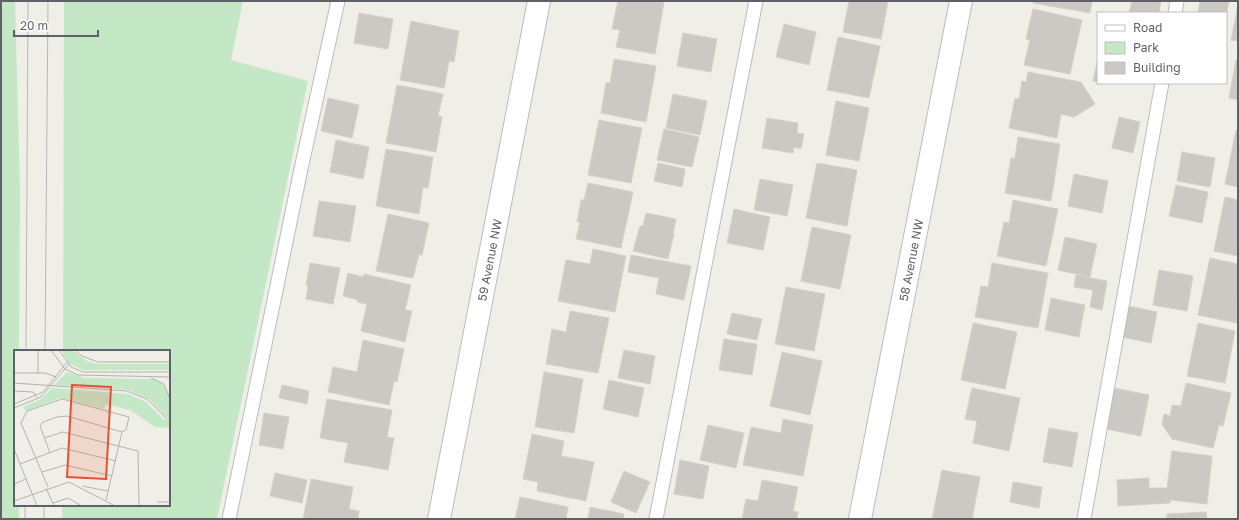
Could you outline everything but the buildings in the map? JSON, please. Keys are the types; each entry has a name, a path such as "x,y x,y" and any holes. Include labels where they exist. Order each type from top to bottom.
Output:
{"street":[{"name":"59 Avenue NW","path":"438,519 539,1"},
{"name":"58 Avenue NW","path":"860,519 960,1"}],"lane":[{"path":"229,519 301,169 338,1"},
{"path":"656,519 756,1"},
{"path":"1175,12 1177,1"},
{"path":"1084,519 1162,84"}],"green space":[{"path":"1,1 15,1 20,190 19,350 14,350 14,506 19,506 19,519 1,519"},
{"path":"64,1 243,1 231,60 308,81 217,519 62,519 62,506 170,506 170,350 63,350"}],"tram line":[{"path":"26,350 28,1"},
{"path":"45,350 48,1"},
{"path":"25,506 25,519"},
{"path":"44,506 44,519"}]}
